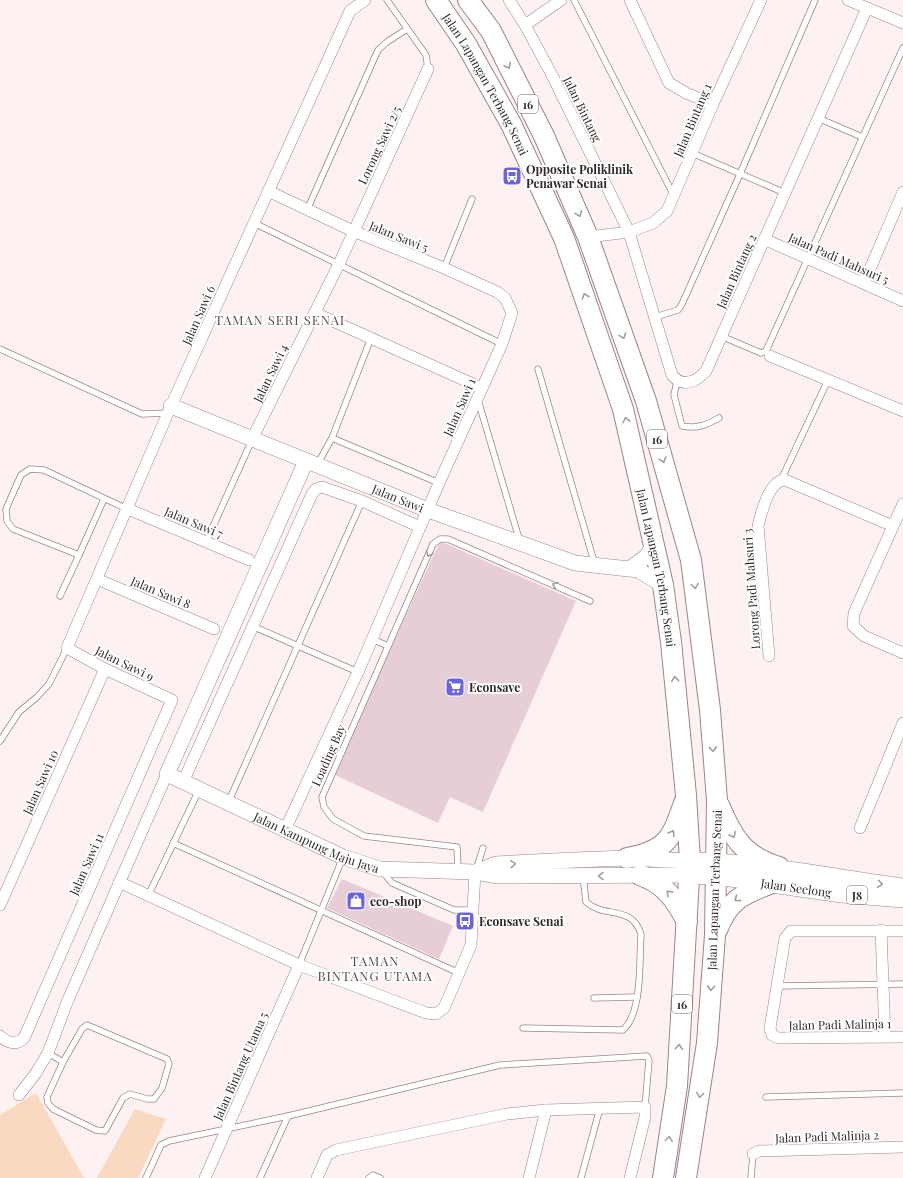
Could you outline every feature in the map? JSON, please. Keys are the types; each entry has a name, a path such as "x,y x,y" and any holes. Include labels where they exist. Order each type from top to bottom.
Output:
{"highway":[{"name":"Jalan Lapangan Terbang Senai","path":"436,0 466,44 511,124 562,230 624,409 663,585 671,642 686,795 690,868 688,922 676,1086 663,1178"},
{"name":"Jalan Lapangan Terbang Senai","path":"468,0 491,31 544,136 588,237 646,401 691,560 710,710 717,800 715,935 707,1043 686,1178"},
{"path":"627,858 647,854 670,838 676,826 686,795"},
{"path":"715,935 726,910 732,903 776,875 765,863 737,842 717,800"},
{"path":"640,875 652,879 671,894 688,922"}],"main road":[{"name":"Jalan Seelong","path":"690,868 837,878 903,887"},
{"name":"Jalan Seelong","path":"776,875 842,894 903,899"}],"street":[{"name":"Jalan Sawi 6","path":"67,648 170,410 350,11 365,0"},
{"name":"Jalan Bintang","path":"509,0 525,25 552,75 629,232"},
{"path":"525,25 560,0"},
{"path":"630,0 669,83 686,93 713,104"},
{"name":"Jalan Bintang 1","path":"588,237 629,232 653,224 667,211 713,104 761,0"},
{"path":"848,0 903,23"},
{"name":"Jalan Bintang 2","path":"677,381 686,383 700,377 706,371 867,8"},
{"name":"Lorong Sawi 2/5","path":"353,231 428,69"},
{"name":"Jalan Sawi 5","path":"268,191 353,231 444,268 497,292 505,298 512,313"},
{"path":"864,283 903,192"},
{"name":"Jalan Sawi 4","path":"252,439 339,264 353,231"},
{"path":"629,232 672,375 677,381"},
{"name":"Jalan Padi Mahsuri 5","path":"764,239 903,301"},
{"path":"315,313 371,338 479,393"},
{"name":"Jalan Sawi 1","path":"285,830 358,672 439,483 502,344 512,313"},
{"path":"770,356 903,411"},
{"name":"Jalan Sawi","path":"170,410 252,439 428,510 520,544 575,563 631,568 645,573 663,585"},
{"path":"19,1095 36,1073 48,1053 68,1000 167,774 311,463"},
{"path":"781,480 893,526"},
{"name":"Lorong Padi Mahsuri 3","path":"768,656 758,526 762,508 772,489 781,480"},
{"path":"183,782 252,626 312,494 316,489 322,487 362,502 420,527"},
{"path":"903,504 854,613 853,626 864,636 903,653"},
{"name":"Jalan Sawi 7","path":"128,509 249,560"},
{"path":"631,568 647,556 654,543"},
{"name":"Jalan Sawi 8","path":"97,579 214,629"},
{"name":"Jalan Sawi 9","path":"67,648 105,669 172,700"},
{"name":"Jalan Sawi 10","path":"0,905 105,669"},
{"name":"Jalan Sawi 11","path":"0,1036 13,1043 24,1038 172,700"},
{"path":"860,828 903,723"},
{"name":"Jalan Kampung Maju Jaya","path":"167,774 198,790 343,857 380,869 475,872 496,876 583,876 640,875 690,868"},
{"name":"Jalan Kampung Maju Jaya","path":"475,872 496,864 627,858 690,868"},
{"path":"119,882 298,965 426,1013 436,1014 444,1008 472,945 475,872"},
{"path":"881,930 885,1037"},
{"path":"777,986 785,938 791,931 903,931"},
{"name":"Jalan Bintang Utama 5","path":"205,1178 298,965"},
{"name":"Jalan Padi Malinja 1","path":"777,986 770,1028 772,1035 778,1038 903,1037"},
{"path":"317,1178 327,1155 336,1150 507,1114 546,1110 645,1107 645,1117 630,1178"},
{"path":"529,1178 546,1110"},
{"name":"Jalan Padi Malinja 2","path":"753,1154 759,1151 903,1147"}],"lane":[{"path":"387,0 426,55 428,69"},
{"path":"574,0 674,196"},
{"path":"655,317 678,310 740,174 815,0"},
{"path":"307,210 378,50 387,42 408,29"},
{"path":"721,336 761,353 766,351 809,259 862,137 903,48"},
{"path":"818,118 862,137"},
{"path":"692,153 785,193"},
{"path":"444,268 472,199"},
{"path":"254,223 502,344"},
{"path":"311,463 332,438 371,338"},
{"path":"0,349 142,414 170,410"},
{"path":"538,369 595,565"},
{"path":"781,480 828,380"},
{"path":"677,381 674,395 682,426 694,428 705,426 719,418"},
{"path":"479,393 520,544"},
{"path":"332,438 439,483"},
{"path":"206,542 252,439"},
{"path":"79,555 13,529 7,521 6,509 22,476 30,469 44,470 128,509"},
{"path":"60,596 104,499"},
{"path":"228,803 362,502"},
{"path":"372,639 388,646 434,544 443,538 590,601"},
{"path":"252,626 358,672"},
{"name":"Loading Bay","path":"388,646 322,797 324,807 333,819 364,836 457,847 458,872"},
{"path":"0,741 19,712 37,697 49,684 67,648"},
{"path":"148,896 198,790"},
{"path":"173,843 322,909 459,974"},
{"path":"475,872 483,848"},
{"path":"298,965 343,857"},
{"path":"380,869 392,883 454,910 473,910"},
{"path":"523,1028 623,1030 631,1021 637,997 641,934 637,924 629,917 593,908 586,902 583,876"},
{"path":"777,986 903,984"},
{"path":"594,998 637,997"},
{"path":"87,1025 167,1059 169,1064 162,1088 154,1099 147,1099 130,1094 123,1098 105,1131 96,1130 79,1122 53,1109 48,1103 47,1097 63,1062 82,1029 87,1025"},
{"path":"48,1053 63,1062"},
{"path":"146,1178 162,1145 169,1140 288,1116 500,1065 647,1056 649,1060 645,1107"},
{"path":"766,1096 903,1093"},
{"path":"581,1178 600,1108"},
{"path":"260,1178 288,1116"},
{"path":"750,1178 753,1154"},
{"path":"369,1178 373,1175 380,1178"}],"shaded area":[{"path":"36,1093 84,1178 0,1178 0,1115"},
{"path":"135,1109 166,1119 138,1178 97,1178"}],"building":[{"name":"Econsave","path":"440,541 576,601 483,812 450,797 438,823 333,774"},
{"path":"342,879 453,926 439,959 327,908"}],"place":[{"name":"Opposite Poliklinik Penawar Senai","path":"512,176"},
{"name":"Econsave","path":"455,687"},
{"name":"eco-shop","path":"356,901"},
{"name":"Econsave Senai","path":"465,921"}],"district":[{"name":"TAMAN SERI SENAI","path":"280,319"},
{"name":"TAMAN BINTANG UTAMA","path":"375,968"}]}
